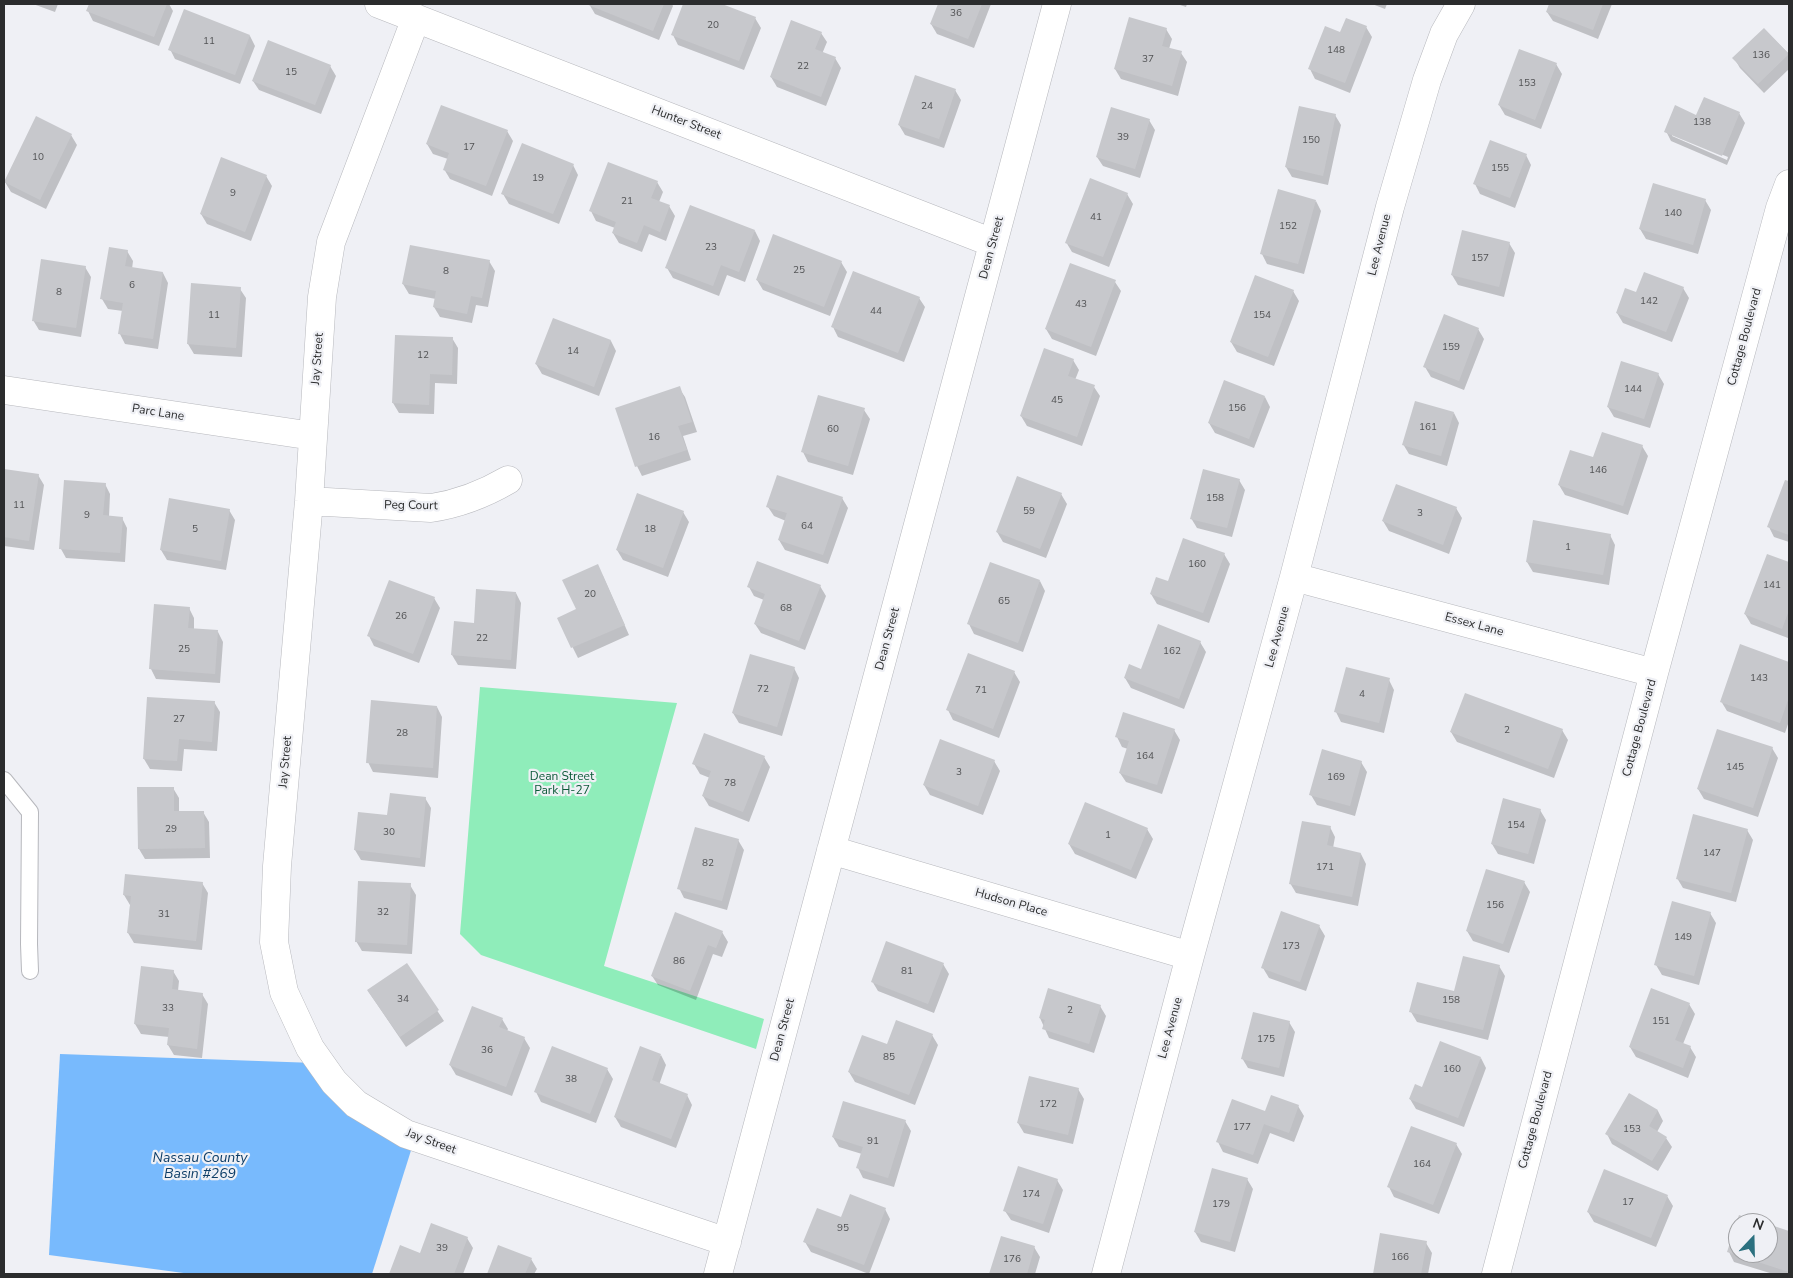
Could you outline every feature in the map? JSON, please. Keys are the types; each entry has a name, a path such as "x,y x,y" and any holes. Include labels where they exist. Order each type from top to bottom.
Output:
{"street":[{"name":"Hunter Street","path":"379,4 993,243"},
{"name":"Dean Street","path":"718,1274 1057,4"},
{"name":"Lee Avenue","path":"1106,1274 1190,956 1294,577 1390,207 1422,98 1444,34 1461,4"},
{"name":"Jay Street","path":"416,18 331,242 322,297 309,501 277,866 274,942 284,992 310,1048 334,1082 356,1104 406,1134 727,1242"},
{"name":"Cottage Boulevard","path":"1503,1273 1654,673 1777,218 1789,184"},
{"name":"Parc Lane","path":"4,390 313,436"},
{"name":"Peg Court","path":"309,501 431,508 443,506 488,491 508,480"},
{"name":"Essex Lane","path":"1294,577 1654,673"},
{"name":"Hudson Place","path":"832,850 1190,956"}],"lane":[{"path":"4,780 30,812 30,971"}],"green space":[{"name":"Dean Street Park H-27","path":"480,687 677,703 604,966 764,1019 756,1049 481,955 460,934"}],"water":[{"name":"Nassau County Basin #269","path":"60,1054 315,1063 414,1141 372,1274 191,1274 49,1255"}],"building":[{"path":"89,4 167,4 154,37 86,11"},
{"path":"586,4 664,4 653,31"},
{"path":"683,4 722,4 756,17 739,61 671,35"},
{"path":"938,4 982,4 968,39 930,24"},
{"path":"1549,4 1603,4 1593,30 1546,12"},
{"path":"184,9 250,35 235,75 168,50"},
{"path":"1129,17 1167,28 1162,46 1182,51 1172,86 1114,69"},
{"path":"1346,18 1367,26 1345,83 1308,69 1325,26 1340,32"},
{"path":"791,20 822,32 815,49 836,57 821,97 770,77"},
{"path":"1764,28 1789,54 1758,84 1732,58"},
{"path":"268,40 331,65 315,105 252,81"},
{"path":"1519,49 1557,63 1535,120 1498,105"},
{"path":"915,75 956,89 939,139 898,125"},
{"path":"1704,97 1740,112 1722,156 1664,132 1675,105 1696,115"},
{"path":"441,105 508,130 486,186 443,170 449,153 426,144"},
{"path":"1299,106 1336,114 1323,176 1285,167"},
{"path":"1111,107 1150,119 1135,169 1096,157"},
{"path":"36,116 72,134 40,200 4,182"},
{"path":"1490,140 1527,154 1510,198 1473,184"},
{"path":"522,143 574,164 553,214 501,194"},
{"path":"221,157 267,175 245,232 200,214"},
{"path":"608,162 658,181 651,198 670,205 660,232 644,225 637,243 612,233 616,222 589,211"},
{"path":"1090,178 1128,193 1103,257 1065,243"},
{"path":"1653,183 1706,199 1693,245 1639,229"},
{"path":"1278,189 1316,200 1298,264 1260,254"},
{"path":"690,205 755,230 739,272 721,265 713,286 665,268"},
{"path":"1462,230 1510,242 1499,287 1451,275"},
{"path":"773,234 842,261 824,307 756,280"},
{"path":"410,245 490,260 482,298 471,296 467,314 433,307 436,291 402,284"},
{"path":"109,247 128,250 125,266 163,272 153,339 118,334 123,303 100,299"},
{"path":"41,259 86,266 76,328 32,321"},
{"path":"1070,263 1116,280 1091,347 1045,329"},
{"path":"853,271 920,297 898,353 831,327"},
{"path":"1644,272 1684,287 1666,332 1616,313 1625,288 1636,292"},
{"path":"1255,275 1294,290 1268,357 1230,342"},
{"path":"191,283 241,287 236,348 187,344"},
{"path":"1444,314 1479,328 1459,381 1423,367"},
{"path":"553,318 611,340 594,387 535,364"},
{"path":"395,335 453,337 452,375 430,374 429,405 392,403"},
{"path":"1044,348 1074,359 1068,376 1095,385 1077,437 1020,416"},
{"path":"1621,361 1659,373 1644,419 1607,407"},
{"path":"1224,380 1265,396 1249,439 1208,423"},
{"path":"680,386 692,422 678,426 687,450 635,467 615,408"},
{"path":"818,395 865,408 848,466 801,452"},
{"path":"1415,401 1454,412 1441,456 1402,445"},
{"path":"1602,432 1643,445 1623,506 1558,485 1570,450 1593,457"},
{"path":"4,469 39,474 29,541 4,537"},
{"path":"1203,469 1240,479 1227,528 1190,519"},
{"path":"777,475 843,497 823,555 778,540 787,513 766,507"},
{"path":"1017,476 1062,493 1040,549 996,532"},
{"path":"64,480 106,483 103,515 123,517 120,553 59,549"},
{"path":"1785,480 1789,481 1789,535 1767,527"},
{"path":"1396,484 1457,507 1443,545 1382,521"},
{"path":"637,493 684,511 663,568 616,550"},
{"path":"169,498 230,509 221,561 160,550"},
{"path":"1533,520 1611,534 1603,575 1526,562"},
{"path":"1183,538 1225,553 1203,613 1150,594 1156,577 1168,581"},
{"path":"1767,554 1789,562 1789,610 1782,629 1744,614"},
{"path":"757,561 821,585 799,641 754,624 765,594 747,587"},
{"path":"990,562 1040,580 1018,643 967,624"},
{"path":"598,564 625,625 571,648 557,618 576,609 562,580"},
{"path":"389,580 435,597 413,654 367,636"},
{"path":"476,589 516,592 511,660 451,655 454,621 474,623"},
{"path":"154,604 190,607 188,628 218,630 215,674 149,669"},
{"path":"1158,624 1201,641 1179,699 1124,678 1129,664 1141,669"},
{"path":"1740,644 1789,662 1789,697 1780,723 1720,702"},
{"path":"968,653 1015,671 993,729 946,710"},
{"path":"750,654 795,667 777,727 732,713"},
{"path":"1346,667 1390,678 1379,723 1334,712"},
{"path":"1465,693 1563,729 1548,769 1450,732"},
{"path":"147,697 215,701 212,742 179,739 177,761 143,759"},
{"path":"371,700 437,706 433,768 366,763"},
{"path":"1123,712 1175,729 1157,785 1119,773 1129,741 1115,737"},
{"path":"1717,729 1773,747 1753,808 1697,789"},
{"path":"704,733 765,756 743,812 702,796 711,771 692,764"},
{"path":"940,739 995,760 978,806 923,785"},
{"path":"1322,749 1362,761 1350,806 1309,795"},
{"path":"137,787 174,787 174,811 204,811 205,848 138,849"},
{"path":"390,793 426,797 420,858 354,850 358,812 387,815"},
{"path":"1503,798 1541,809 1528,854 1491,844"},
{"path":"1085,802 1148,828 1131,870 1068,844"},
{"path":"1693,814 1748,829 1731,893 1676,879"},
{"path":"1302,821 1331,826 1327,845 1361,853 1352,897 1289,884"},
{"path":"695,827 739,839 722,901 677,889"},
{"path":"1486,869 1525,881 1503,944 1466,931"},
{"path":"125,874 203,882 196,941 127,933 131,896 123,895"},
{"path":"358,881 411,883 407,945 355,942"},
{"path":"1672,901 1711,912 1694,976 1654,965"},
{"path":"1281,911 1320,925 1300,982 1261,968"},
{"path":"675,912 723,931 716,948 708,945 690,991 651,976"},
{"path":"886,941 944,963 928,1004 871,982"},
{"path":"1463,956 1500,965 1483,1030 1409,1012 1417,982 1454,991"},
{"path":"407,963 439,1010 400,1037 367,990"},
{"path":"141,966 174,970 172,989 203,993 197,1049 167,1045 169,1028 134,1024"},
{"path":"1048,988 1101,1005 1089,1044 1042,1029 1045,1020 1039,1018"},
{"path":"1651,988 1690,1003 1675,1040 1691,1046 1683,1068 1629,1047"},
{"path":"472,1006 503,1018 499,1027 525,1037 506,1087 449,1065"},
{"path":"1253,1012 1290,1021 1279,1068 1241,1059"},
{"path":"896,1020 933,1034 909,1095 848,1072 862,1035 887,1044"},
{"path":"1440,1041 1481,1057 1458,1118 1409,1099 1415,1084 1422,1087"},
{"path":"552,1046 608,1068 590,1114 534,1092"},
{"path":"640,1046 661,1054 652,1080 688,1094 671,1139 614,1117"},
{"path":"1029,1076 1079,1088 1068,1135 1017,1123"},
{"path":"1629,1093 1658,1110 1649,1126 1667,1137 1652,1161 1605,1134"},
{"path":"1271,1095 1299,1105 1289,1133 1264,1124 1253,1155 1216,1142 1232,1099 1265,1111"},
{"path":"843,1101 906,1120 888,1178 856,1168 863,1147 832,1137"},
{"path":"1411,1126 1457,1143 1433,1205 1387,1187"},
{"path":"1018,1166 1058,1179 1043,1224 1003,1211"},
{"path":"1212,1168 1248,1178 1230,1242 1194,1232"},
{"path":"1604,1169 1668,1195 1651,1238 1587,1212"},
{"path":"850,1194 886,1208 864,1265 803,1242 817,1208 841,1217"},
{"path":"431,1223 468,1237 454,1274 389,1274 400,1245 420,1253"},
{"path":"1778,1227 1789,1231 1789,1272 1761,1263 1778,1263"},
{"path":"1380,1233 1427,1241 1421,1274 1373,1274"},
{"path":"1001,1236 1035,1246 1027,1274 989,1274"},
{"path":"498,1245 532,1258 525,1274 487,1274"}]}
